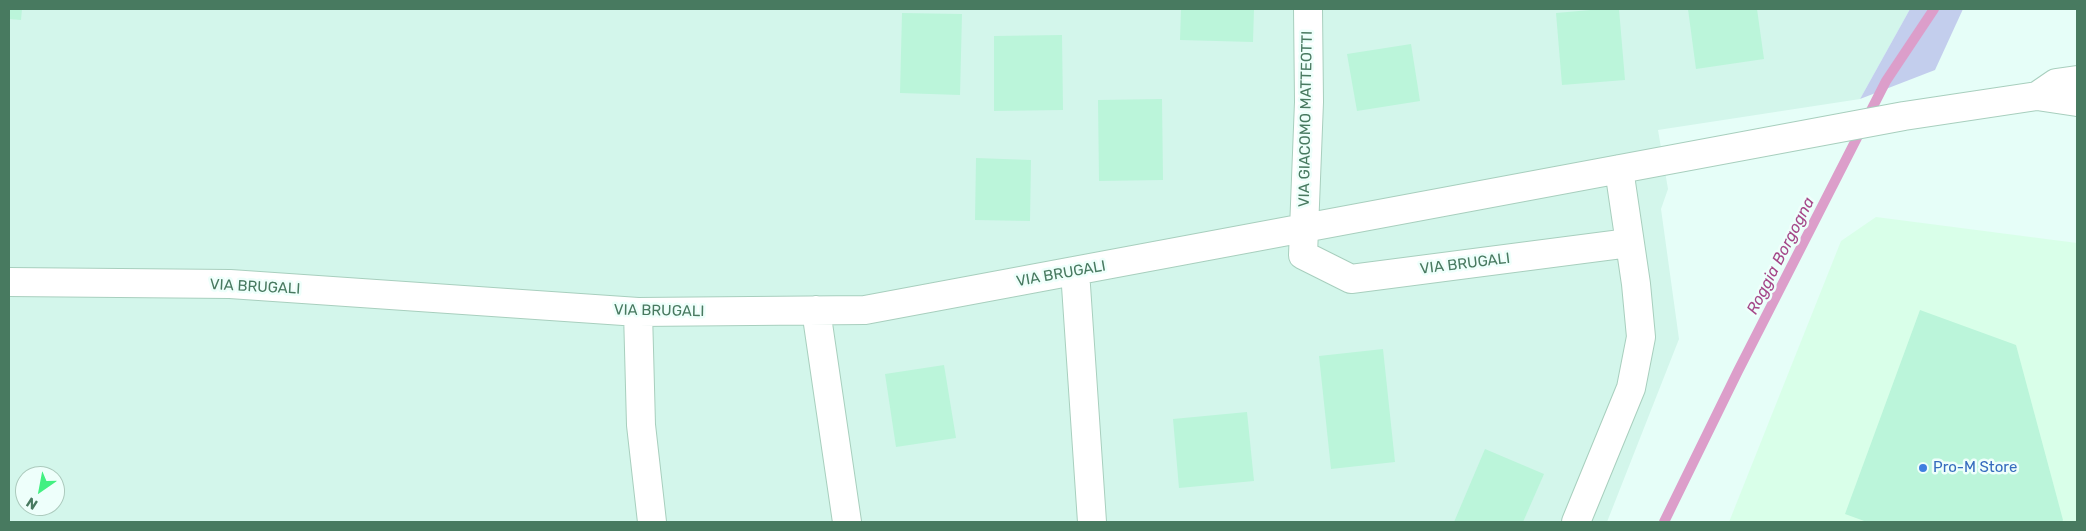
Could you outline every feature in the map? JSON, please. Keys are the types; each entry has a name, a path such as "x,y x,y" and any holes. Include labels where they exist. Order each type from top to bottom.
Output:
{"street":[{"name":"VIA GIACOMO MATTEOTTI","path":"1304,228 1309,102 1308,9"},
{"path":"2037,96 2056,83 2077,80"},
{"name":"VIA BRUGALI","path":"9,282 230,284 638,312 866,310 1904,116 2037,96"},
{"path":"2037,96 2077,102"},
{"path":"1576,522 1630,388 1641,337 1619,169"},
{"name":"VIA BRUGALI","path":"1304,228 1303,255 1351,279 1630,243"},
{"path":"1076,271 1092,522"},
{"path":"816,310 847,522"},
{"path":"638,312 641,425 652,522"}],"shaded area":[{"path":"9,9 1910,9 1860,99 1658,130 1668,189 1661,209 1679,339 1607,522 9,522"},
{"path":"1910,9 1963,9 1935,70 1860,99"},
{"path":"1876,217 2077,243 2077,522 1729,522 1841,241"}],"building":[{"path":"9,9 22,9 21,20 9,19"},
{"path":"1181,9 1254,9 1253,42 1180,40"},
{"path":"1619,9 1625,80 1562,85 1556,13"},
{"path":"1688,9 1757,9 1764,59 1696,69"},
{"path":"902,13 962,14 960,95 900,93"},
{"path":"1062,35 1063,110 994,111 994,36"},
{"path":"1411,44 1420,101 1357,111 1347,54"},
{"path":"1162,99 1163,180 1099,181 1098,100"},
{"path":"976,158 1031,160 1030,221 975,220"},
{"path":"1920,310 2016,345 2062,522 1867,522 1845,514"},
{"path":"1383,349 1395,462 1331,469 1319,356"},
{"path":"944,365 956,438 896,447 885,374"},
{"path":"1247,412 1254,481 1179,488 1173,419"},
{"path":"1485,449 1544,474 1523,522 1454,522"}],"waterway":[{"name":"Roggia Borgogna","path":"1664,522 1738,371 1886,81 1934,9"}],"place":[{"name":"Pro-M Store","path":"1923,468"}]}
